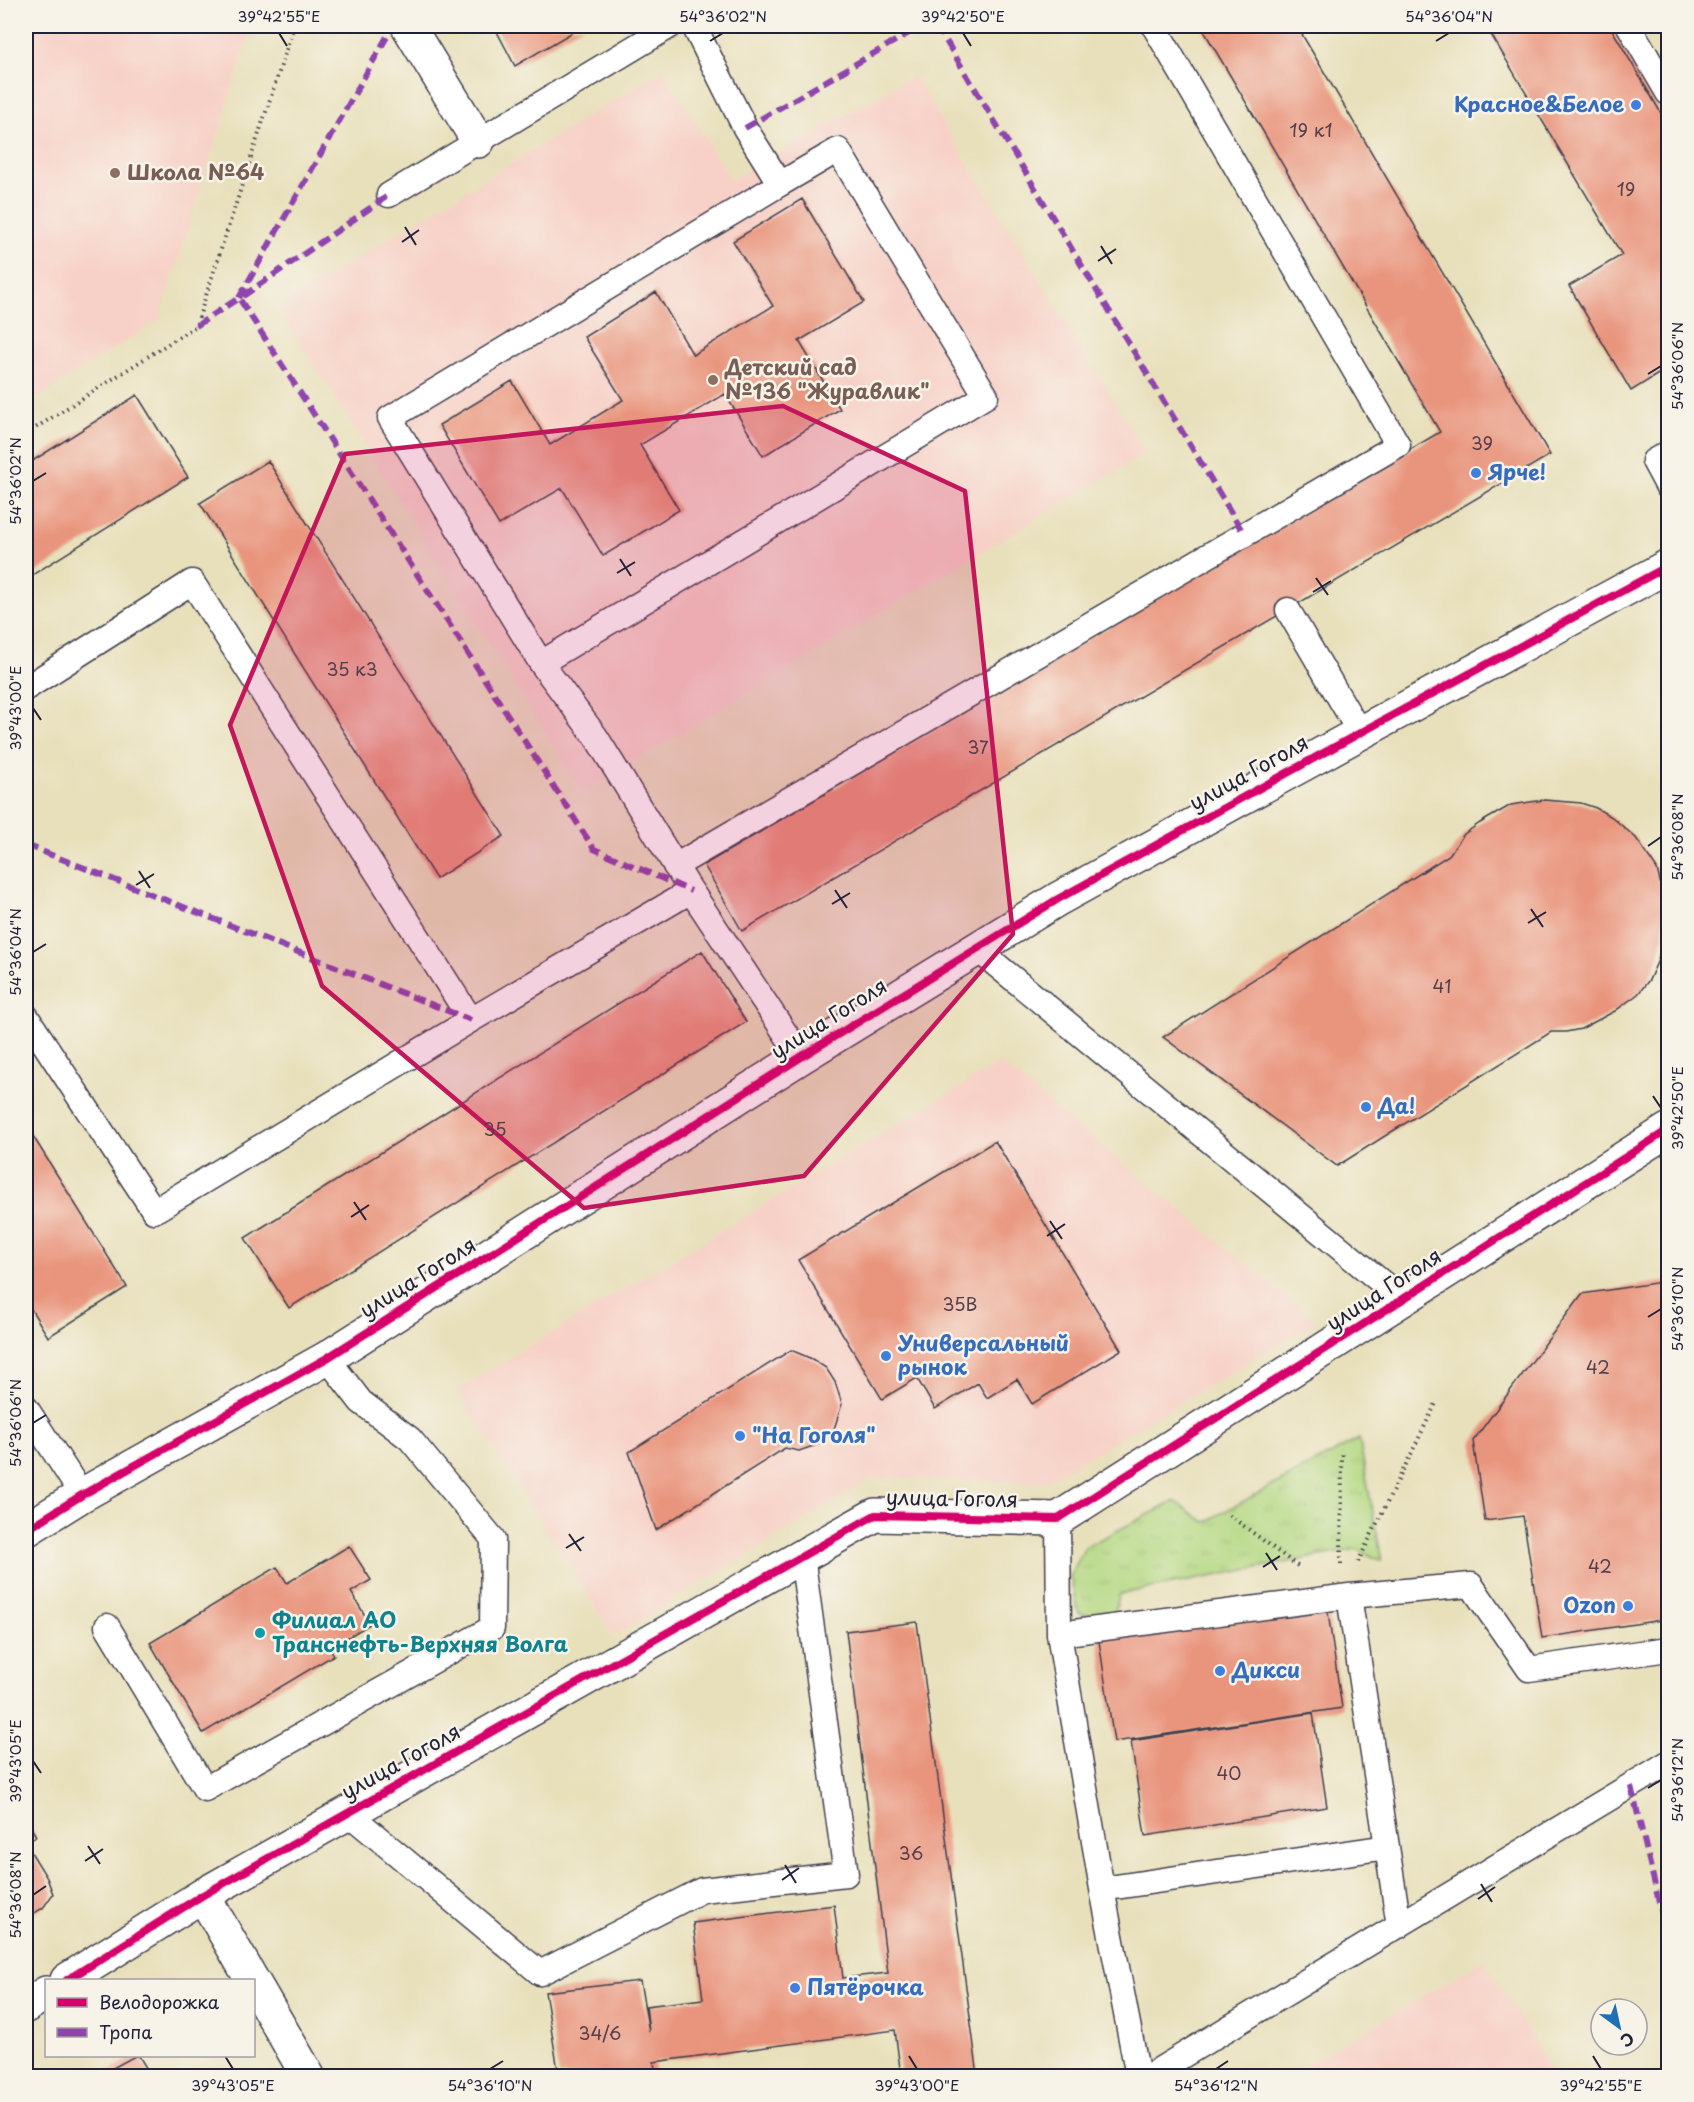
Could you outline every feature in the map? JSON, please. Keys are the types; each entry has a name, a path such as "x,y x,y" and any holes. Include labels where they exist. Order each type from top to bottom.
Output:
{"street":[{"path":"408,26 478,141"},
{"name":"улица Гоголя","path":"26,1530 82,1495 327,1358 801,1057 1058,899 1668,567"},
{"name":"улица Гоголя","path":"69,1979 203,1895 875,1515 1058,1519 1668,1130"},
{"path":"203,1895 251,1979"},
{"path":"255,1985 308,2076"},
{"path":"26,2006 45,1994"}],"lane":[{"path":"388,195 670,26"},
{"path":"694,26 745,128 780,184"},
{"path":"675,866 1247,539 1398,445 1154,26"},
{"path":"1629,26 1662,66 1668,93"},
{"path":"541,663 986,396 838,150 390,418 541,663 596,737 691,891 801,1057"},
{"path":"1668,453 1654,461 1668,487"},
{"path":"26,688 192,582 471,1020"},
{"path":"1288,610 1360,733"},
{"path":"26,1016 154,1211 471,1020 691,891"},
{"path":"977,949 1402,1299"},
{"path":"107,1626 205,1789 492,1628 493,1539 410,1439 361,1402 327,1358"},
{"path":"26,1408 82,1495"},
{"path":"1058,1519 1059,1634 1102,1889 1138,2076"},
{"path":"348,1813 540,1972 702,1890 846,1874 802,1556"},
{"path":"1059,1634 1345,1597 1471,1585 1529,1668 1668,1649"},
{"path":"1345,1597 1399,1926"},
{"path":"1149,2076 1667,1767"},
{"path":"1102,1889 1387,1847"}],"path":[{"path":"26,434 196,326 294,26"},
{"path":"1345,1597 1437,1401"},
{"path":"1342,1453 1345,1597"},
{"path":"1229,1515 1345,1597"}],"highlighted area":[{"path":"783,406 965,491 1013,934 804,1176 584,1208 322,986 230,725 345,454"}],"shaded area":[{"name":"Школа №64","path":"26,26 252,26 159,320 26,405"},
{"name":"Детский сад №136 \"Журавлик\"","path":"663,70 731,180 914,76 1146,453 583,792 278,307"},
{"name":"Универсальный рынок","path":"1000,1063 1317,1322 1045,1482 873,1478 614,1636 457,1390"},
{"path":"1484,1960 1555,2076 1289,2076"}],"green space":[{"path":"1359,1439 1382,1561 1356,1549 1120,1594 1112,1620 1079,1613 1070,1576 1085,1547 1175,1501 1205,1522"}],"building":[{"path":"494,26 583,26 515,66"},
{"path":"1201,26 1297,26 1550,455 742,931 704,865 1440,432"},
{"path":"1486,26 1610,26 1668,125 1668,368 1631,391 1569,286 1622,255"},
{"path":"802,199 864,302 799,341 840,409 763,456 725,394 640,445 679,510 603,556 562,488 499,525 439,425 512,381 550,445 623,400 584,337 656,292 693,355 773,306 733,241"},
{"path":"137,395 188,477 26,579 26,465"},
{"path":"268,461 504,836 436,879 200,503"},
{"path":"1544,800 1581,803 1612,817 1636,838 1657,869 1665,902 1663,938 1658,960 1649,980 1638,994 1615,1011 1581,1029 1551,1032 1337,1166 1163,1037 1449,855 1464,834 1480,823 1511,805"},
{"path":"702,951 746,1022 289,1308 245,1238"},
{"path":"26,1125 127,1287 48,1337 26,1301"},
{"path":"995,1141 1121,1350 1032,1404 1017,1379 987,1398 978,1383 935,1409 917,1378 882,1399 798,1260"},
{"path":"1668,1281 1668,1619 1542,1638 1523,1516 1485,1521 1473,1441 1582,1294"},
{"name":"\"На Гоголя\"","path":"791,1350 826,1368 835,1382 842,1404 834,1429 819,1444 799,1451 785,1448 656,1530 629,1452"},
{"name":"Филиал АО Транснефть-Верхняя Волга","path":"349,1546 371,1580 351,1592 370,1624 330,1648 334,1655 203,1733 150,1643 277,1567 287,1583"},
{"name":"Дикси","path":"1326,1599 1342,1708 1114,1742 1098,1634"},
{"path":"917,1622 978,2076 901,2076 895,2030 654,2062 656,2076 559,2076 545,1992 640,1981 649,2032 646,2006 703,1999 693,1923 834,1905 843,1978 888,1973 846,1631"},
{"path":"1313,1713 1327,1807 1145,1836 1131,1741"},
{"path":"26,1819 36,1836 26,1843"},
{"path":"26,1844 47,1878 53,1894 43,1908 26,1918"},
{"path":"133,2057 140,2057 151,2076 98,2076"}],"marked path":[{"path":"239,298 393,26"},
{"path":"745,128 921,26"},
{"path":"937,26 1244,534"},
{"path":"243,296 389,195"},
{"path":"196,326 239,298 594,849 691,891"},
{"path":"26,845 471,1020"},
{"path":"1631,1786 1668,1939"}],"cycle path":[{"path":"26,1530 82,1495 327,1358 801,1057 1058,899 1668,566"},
{"path":"69,1979 203,1895 875,1515 1058,1519 1668,1130"}],"place":[{"name":"Красное&Белое","path":"1636,105"},
{"name":"Школа №64","path":"115,173"},
{"name":"Детский сад №136 \"Журавлик\"","path":"713,380"},
{"name":"Ярче!","path":"1476,473"},
{"name":"Да!","path":"1366,1107"},
{"name":"Универсальный рынок","path":"886,1356"},
{"name":"\"На Гоголя\"","path":"740,1436"},
{"name":"Ozon","path":"1628,1606"},
{"name":"Филиал АО Транснефть-Верхняя Волга","path":"260,1633"},
{"name":"Дикси","path":"1220,1671"},
{"name":"Пятёрочка","path":"795,1988"}]}
